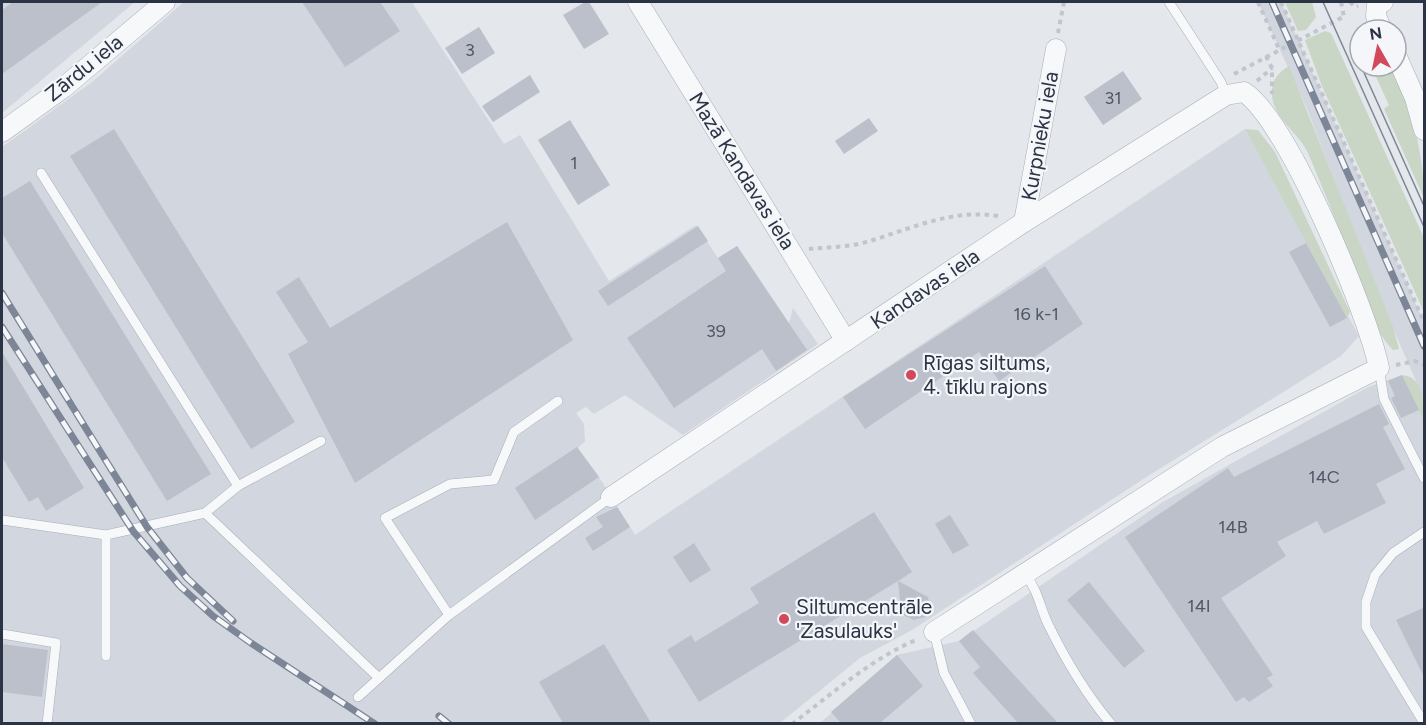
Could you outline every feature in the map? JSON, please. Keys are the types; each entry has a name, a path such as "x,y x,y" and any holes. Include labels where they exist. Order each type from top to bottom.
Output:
{"street":[{"name":"Zārdu iela","path":"2,132 63,88 165,2"},
{"name":"Mazā Kandavas iela","path":"638,2 846,341"},
{"path":"1377,18 1380,3"},
{"name":"Kurpnieku iela","path":"1015,220 1056,49"},
{"path":"1406,78 1425,130"},
{"name":"Kandavas iela","path":"611,497 846,341 1015,220 1235,93"},
{"path":"934,632 1222,447 1379,368 1374,342 1326,227 1288,147 1257,100 1235,93"}],"lane":[{"path":"1169,2 1221,82 1235,93"},
{"path":"41,173 238,486"},
{"path":"1379,368 1384,399 1425,478"},
{"path":"448,615 385,518 450,484 494,480 514,432 558,401"},
{"path":"2,520 106,535 205,513 238,486 321,441"},
{"path":"358,697 448,615 611,497"},
{"path":"205,513 379,678"},
{"path":"1425,532 1393,553 1375,575 1366,602 1366,627 1425,723"},
{"path":"106,535 106,656"},
{"path":"1025,574 1037,589 1045,617 1063,654 1111,723"},
{"path":"934,632 944,673 970,723"},
{"path":"2,634 56,643 47,723"}],"path":[{"path":"1056,49 1064,2"},
{"path":"1258,2 1280,49"},
{"path":"1281,2 1425,322"},
{"path":"1231,76 1345,16 1341,2"},
{"path":"1266,56 1272,68"},
{"path":"791,250 872,241 909,226 942,218 986,214 1015,220"},
{"path":"1379,368 1415,361 1425,365"},
{"path":"792,723 866,668 898,648 934,632"}],"shaded area":[{"path":"2,2 135,2 2,113"},
{"path":"184,2 416,2 413,4 504,144 520,135 609,281 696,225 718,258 737,246 789,323 793,308 818,344 683,435 625,395 594,414 586,407 576,413 584,424 585,441 578,448 635,535 1245,129 1359,336 1341,356 1148,476 912,630 860,658 780,723 2,723 2,147 92,82"},
{"path":"1258,2 1281,2 1424,322 1424,399 1376,290 1308,111"},
{"path":"1402,375 1424,422 1424,723 819,724 897,655 959,641 1163,502 1368,387"}],"green space":[{"path":"1285,2 1312,2 1316,17 1306,30 1298,31"},
{"path":"1325,31 1331,33 1348,70 1348,78 1351,78 1424,238 1424,312 1322,86 1305,40"},
{"path":"1289,66 1393,327 1399,349 1393,350 1370,315 1308,153 1277,112 1272,96 1274,82 1278,75"},
{"path":"1377,78 1396,78 1405,98 1419,147 1424,198 1384,109 1389,105"},
{"path":"1245,129 1258,130 1275,152 1350,312 1347,318"},
{"path":"1402,375 1415,381 1422,392 1424,422"}],"building":[{"path":"13,2 102,2 2,74 2,10"},
{"path":"302,2 380,2 400,31 345,67"},
{"path":"589,2 609,34 584,49 563,15"},
{"path":"479,27 495,53 462,74 445,48"},
{"path":"1123,71 1142,99 1103,125 1084,97"},
{"path":"530,75 540,92 493,122 482,106"},
{"path":"869,118 878,131 844,154 835,141"},
{"path":"570,120 610,185 578,205 538,140"},
{"path":"114,129 295,422 251,449 70,156"},
{"path":"30,181 211,474 167,501 2,233 2,198"},
{"path":"507,222 573,340 355,483 288,354 308,342 276,292 299,277 330,328"},
{"path":"698,226 708,241 608,306 598,291"},
{"path":"1306,243 1347,318 1330,327 1289,252"},
{"path":"737,246 807,350 776,371 762,349 674,408 627,338 726,271 718,258"},
{"path":"1045,266 1083,324 999,381 979,352 865,429 843,397"},
{"path":"2,352 84,488 46,511 38,497 29,502 2,457"},
{"path":"1402,375 1419,410 1401,418 1391,398 1395,396 1388,381"},
{"path":"1379,404 1389,424 1383,427 1405,469 1376,484 1386,503 1324,534 1317,521 1277,542 1286,556 1221,598 1273,675 1267,678 1273,686 1249,702 1244,697 1236,702 1125,537 1228,468 1234,477"},
{"path":"577,447 599,477 535,520 515,488"},
{"path":"617,507 630,527 593,551 585,538 603,527 596,517"},
{"name":"Siltumcentrāle 'Zasulauks'","path":"874,512 912,572 699,702 667,650 691,635 695,642 759,603 750,588"},
{"path":"950,515 969,545 953,554 935,524"},
{"path":"694,543 711,570 690,583 673,557"},
{"path":"898,581 928,597 930,608 925,617 914,620 905,616 901,610"},
{"path":"1089,582 1145,651 1124,668 1067,600"},
{"path":"1425,607 1425,679 1396,620"},
{"path":"973,630 1058,723 1018,723 973,673 980,667 959,641"},
{"path":"2,644 48,650 42,697 2,692"},
{"path":"604,644 651,723 563,723 539,682"},
{"path":"897,655 923,686 880,723 841,723 831,712"}],"tram line":[{"path":"1323,2 1424,227"},
{"path":"1366,78 1424,206"}],"railway":[{"path":"1272,2 1424,346"},
{"path":"2,293 147,527 187,578 233,621"},
{"path":"2,327 133,531 180,586 213,616 251,643 375,724"},
{"path":"439,716 449,724"}],"place":[{"name":"Rīgas siltums, 4. tīklu rajons","path":"911,375"},
{"name":"Siltumcentrāle 'Zasulauks'","path":"784,619"}]}
